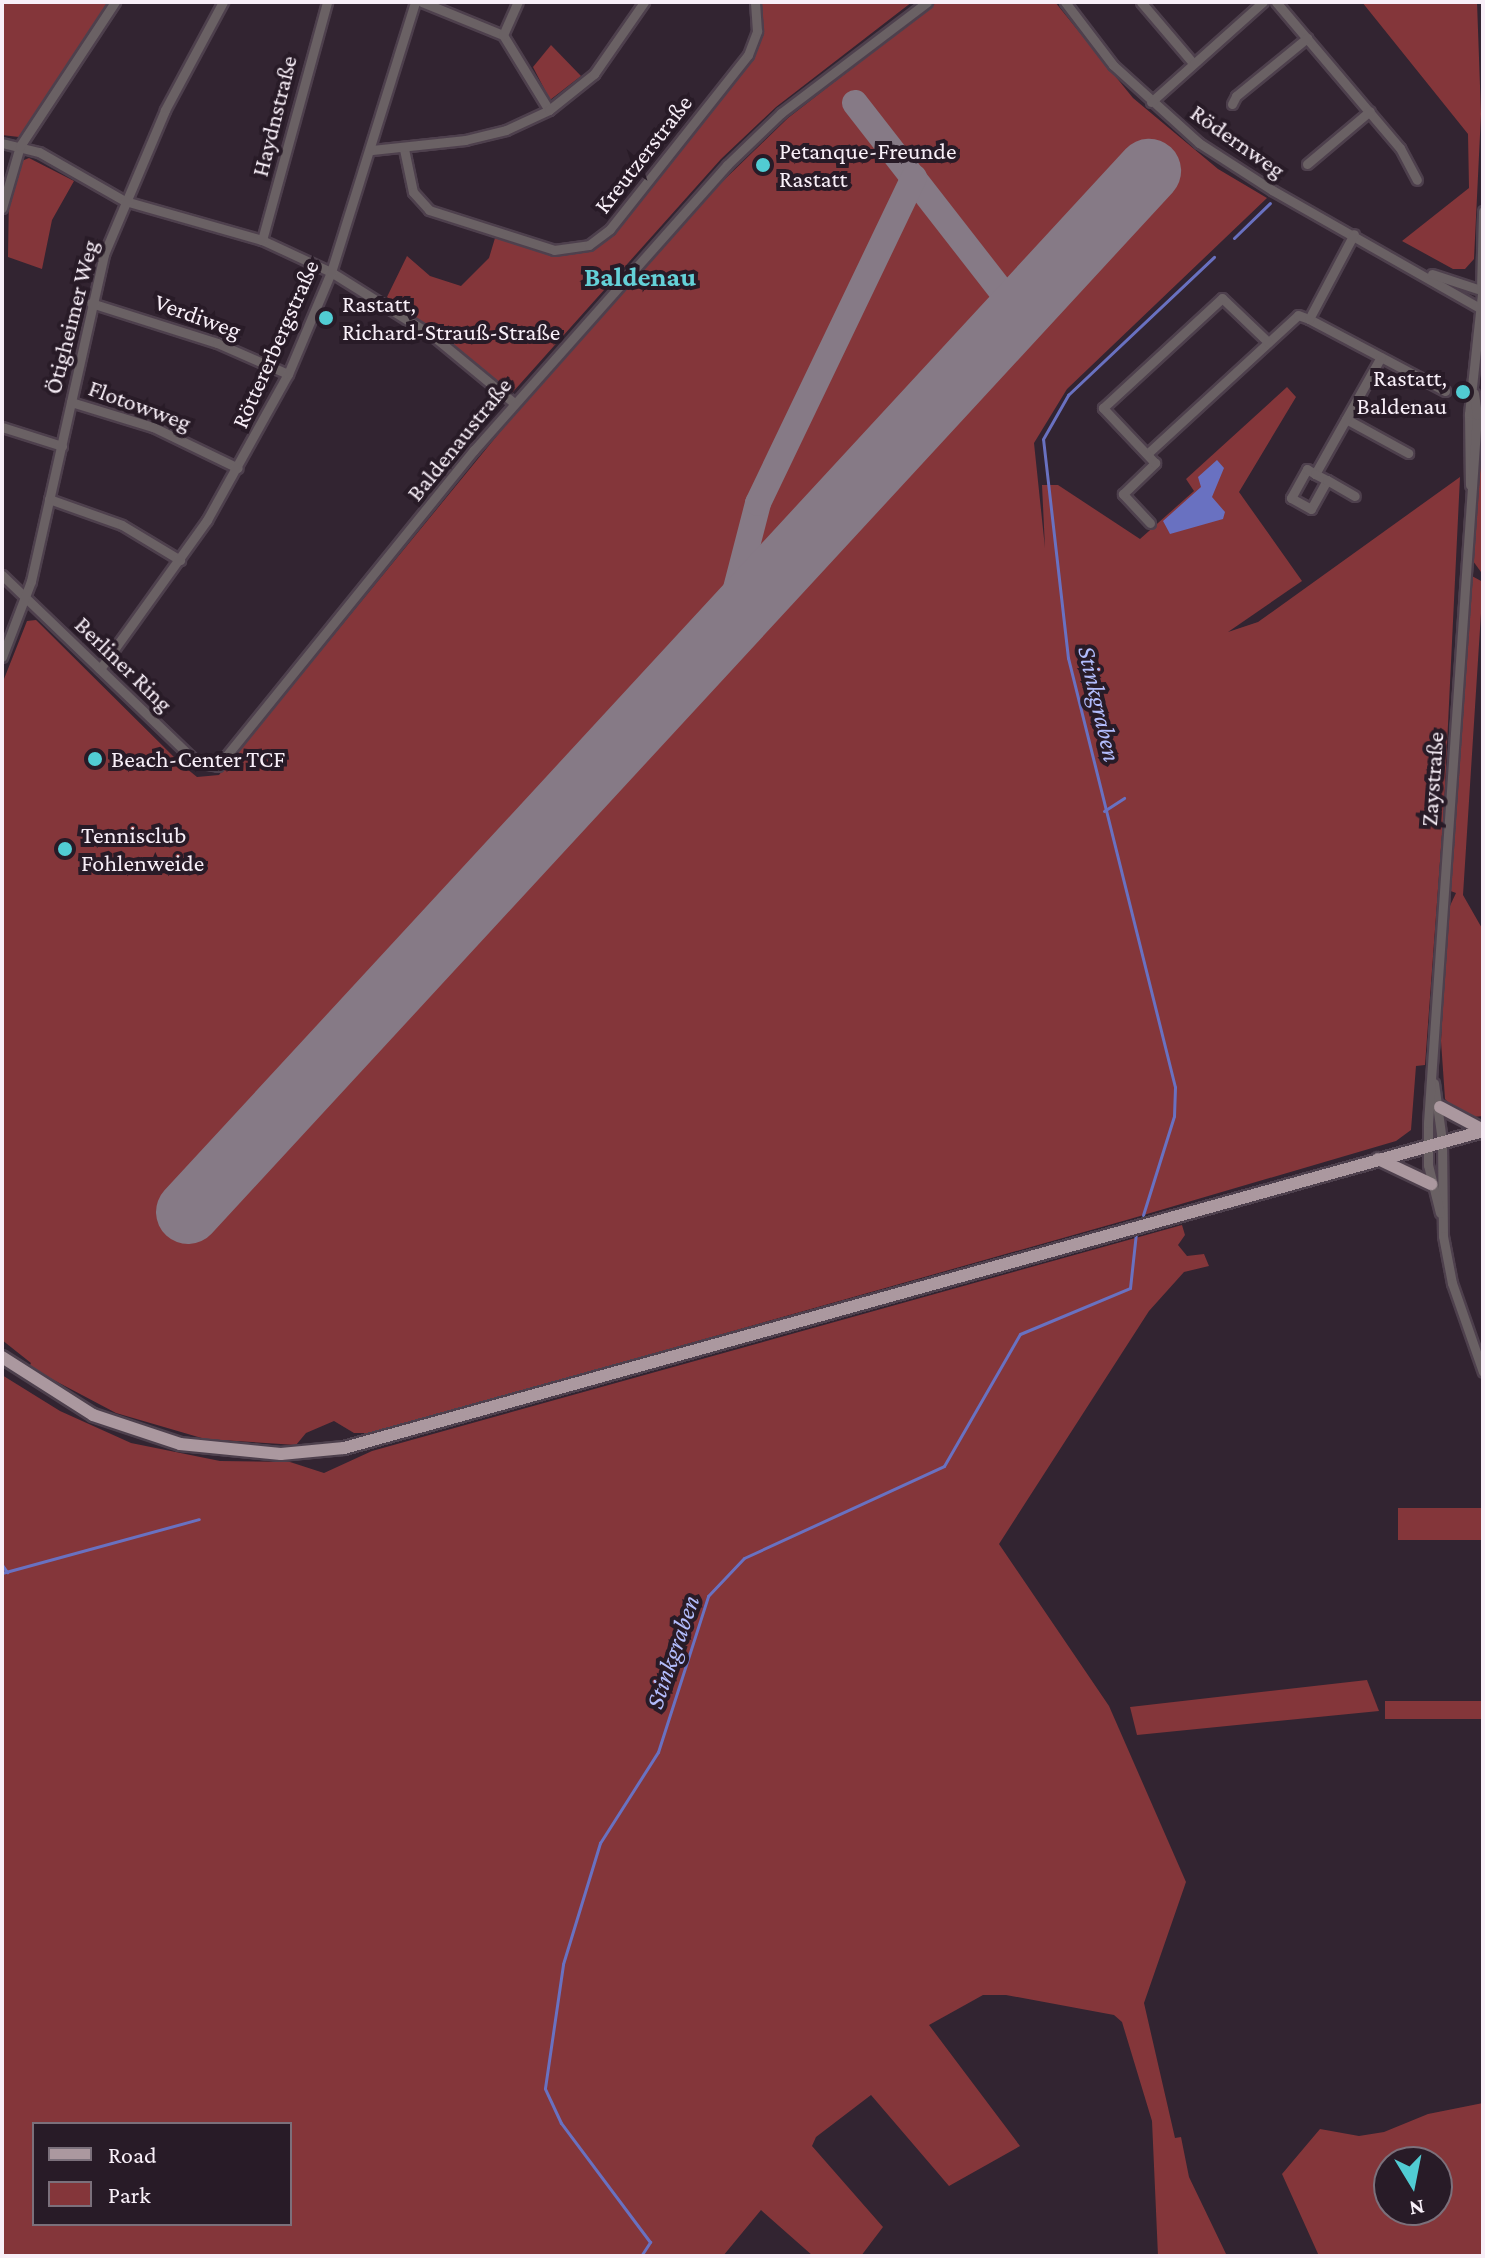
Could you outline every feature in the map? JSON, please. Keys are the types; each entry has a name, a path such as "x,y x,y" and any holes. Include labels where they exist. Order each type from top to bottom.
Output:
{"main road":[{"path":"1440,1107 1483,1130"},
{"path":"2,1357 68,1402 144,1434 248,1452 344,1448 1483,1130"},
{"path":"1378,1159 1431,1184"}],"street":[{"path":"2,208 20,146 115,2"},
{"name":"Ötigheimer Weg","path":"2,657 26,596 62,446 91,303 125,201 165,110 223,2"},
{"name":"Haydnstraße","path":"262,240 327,2"},
{"name":"Röttererbergstraße","path":"100,669 180,560 238,468 288,374 331,272 372,150 415,2"},
{"path":"422,2 503,35 549,110"},
{"path":"503,35 518,2"},
{"path":"372,150 404,149 506,130 549,110 594,74 644,2"},
{"name":"Kreutzerstraße","path":"404,149 413,192 429,210 554,250 589,245 610,229 748,55 757,31 755,2"},
{"name":"Baldenaustraße","path":"222,763 514,403 727,165 781,113 927,2"},
{"name":"Rödernweg","path":"1065,2 1113,65 1151,102 1233,167 1422,271 1480,308"},
{"path":"1141,2 1192,62"},
{"path":"1151,102 1192,62 1263,2"},
{"path":"1276,2 1370,111 1417,180"},
{"path":"1232,104 1307,38"},
{"path":"1307,164 1370,111"},
{"path":"2,143 20,146 125,201 262,240 331,272 433,336 514,403"},
{"name":"Zaystraße","path":"1440,1213 1431,1184 1427,1145 1470,485 1469,414 1474,393 1482,288 1483,211"},
{"path":"1309,319 1354,234"},
{"name":"Rödernweg","path":"1422,271 1482,288"},
{"path":"1150,523 1123,494 1155,463 1103,408 1222,298 1268,342"},
{"name":"Verdiweg","path":"91,303 217,343 288,374"},
{"path":"1147,454 1298,315 1445,391"},
{"path":"1315,474 1381,357"},
{"name":"Flotowweg","path":"71,402 153,427 238,468"},
{"path":"1346,419 1408,453"},
{"path":"2,427 62,446"},
{"path":"1327,480 1311,509 1291,498 1307,469 1315,474 1327,480 1355,496"},
{"path":"49,499 122,525 180,560"},
{"name":"Berliner Ring","path":"2,575 196,762 208,768 222,763"},
{"name":"Zaystraße","path":"1433,1076 1440,1107 1442,1141 1440,1213"},
{"path":"1440,1213 1452,1283 1483,1372"}],"green space":[{"path":"2,2 111,2 19,137 2,135"},
{"path":"759,2 912,2 776,107 721,159 512,393 387,297 407,256 430,276 461,286 489,258 495,238 559,255 584,252 609,237 753,55 762,28"},
{"path":"937,2 1055,2 1133,98 1218,169 1267,198 1067,389 1034,443 1045,548 1042,485 1058,485 1140,539 1194,491 1186,479 1287,387 1296,397 1239,492 1302,581 1228,632 1258,622 1460,477 1444,807 1425,1065 1416,1066 1411,1130 1396,1141 1130,1219 371,1433 354,1433 334,1421 306,1433 296,1445 205,1439 116,1413 29,1367 31,1363 2,1340 2,684 27,621 36,620 197,777 219,775 577,338 692,211 788,118"},
{"path":"1362,2 1477,2 1481,114 1474,259 1465,269 1453,269 1402,241 1469,188 1468,134"},
{"path":"551,45 581,76 550,100 533,67"},
{"path":"29,158 74,181 52,220 42,269 8,257 9,195 19,162"},
{"path":"1483,418 1483,572 1481,572 1473,561"},
{"path":"1470,575 1483,582 1463,895 1483,930 1483,1116 1473,1117 1459,1114 1445,1099 1441,1041 1448,910 1456,893 1448,890"},
{"path":"1182,1225 1185,1235 1178,1245 1187,1256 1204,1254 1209,1266 1184,1272 1149,1311 999,1544 1109,1706 1186,1882 1144,2003 1175,2138 1181,2137 1189,2177 1227,2256 1158,2256 1152,2121 1122,2022 1114,2015 1006,1995 983,1995 929,2025 1020,2146 949,2186 871,2095 816,2137 812,2146 883,2227 861,2256 813,2256 761,2210 723,2256 2,2256 2,1375 60,1411 131,1443 220,1461 290,1462 324,1473 372,1451"},
{"path":"1398,1508 1483,1508 1483,1540 1398,1540"},
{"path":"1367,1680 1379,1711 1137,1735 1130,1707"},
{"path":"1385,1701 1483,1701 1483,1719 1385,1719"},
{"path":"1483,2103 1483,2256 1319,2256 1282,2174 1320,2129 1359,2136 1384,2132 1428,2114"}],"water":[{"path":"1217,460 1224,468 1212,497 1225,512 1223,519 1170,534 1163,521 1201,487 1198,477"}],"waterway":[{"name":"Stinkgraben","path":"1234,238 1270,203"},
{"name":"Stinkgraben","path":"1143,1215 1174,1116 1175,1087 1068,658 1043,439 1068,395 1214,257"},
{"path":"1104,811 1124,798"},
{"name":"Stinkgraben","path":"641,2256 650,2242 561,2123 545,2088 563,1964 600,1843 658,1752 708,1596 744,1558 944,1466 1020,1334 1130,1288 1136,1233"},
{"path":"2,1573 199,1519"},
{"path":"2,1565 7,1572"}],"taxiway":[{"path":"855,103 1017,311"},
{"path":"726,627 758,503 914,178"}],"runway":[{"path":"188,1212 1149,171"}],"place":[{"name":"Petanque-Freunde Rastatt","path":"763,165"},
{"name":"Rastatt, Richard-Strauß-Straße","path":"326,318"},
{"name":"Rastatt, Baldenau","path":"1463,392"},
{"name":"Beach-Center TCF","path":"95,759"},
{"name":"Tennisclub Fohlenweide","path":"65,849"}],"district":[{"name":"Baldenau","path":"640,277"}]}
